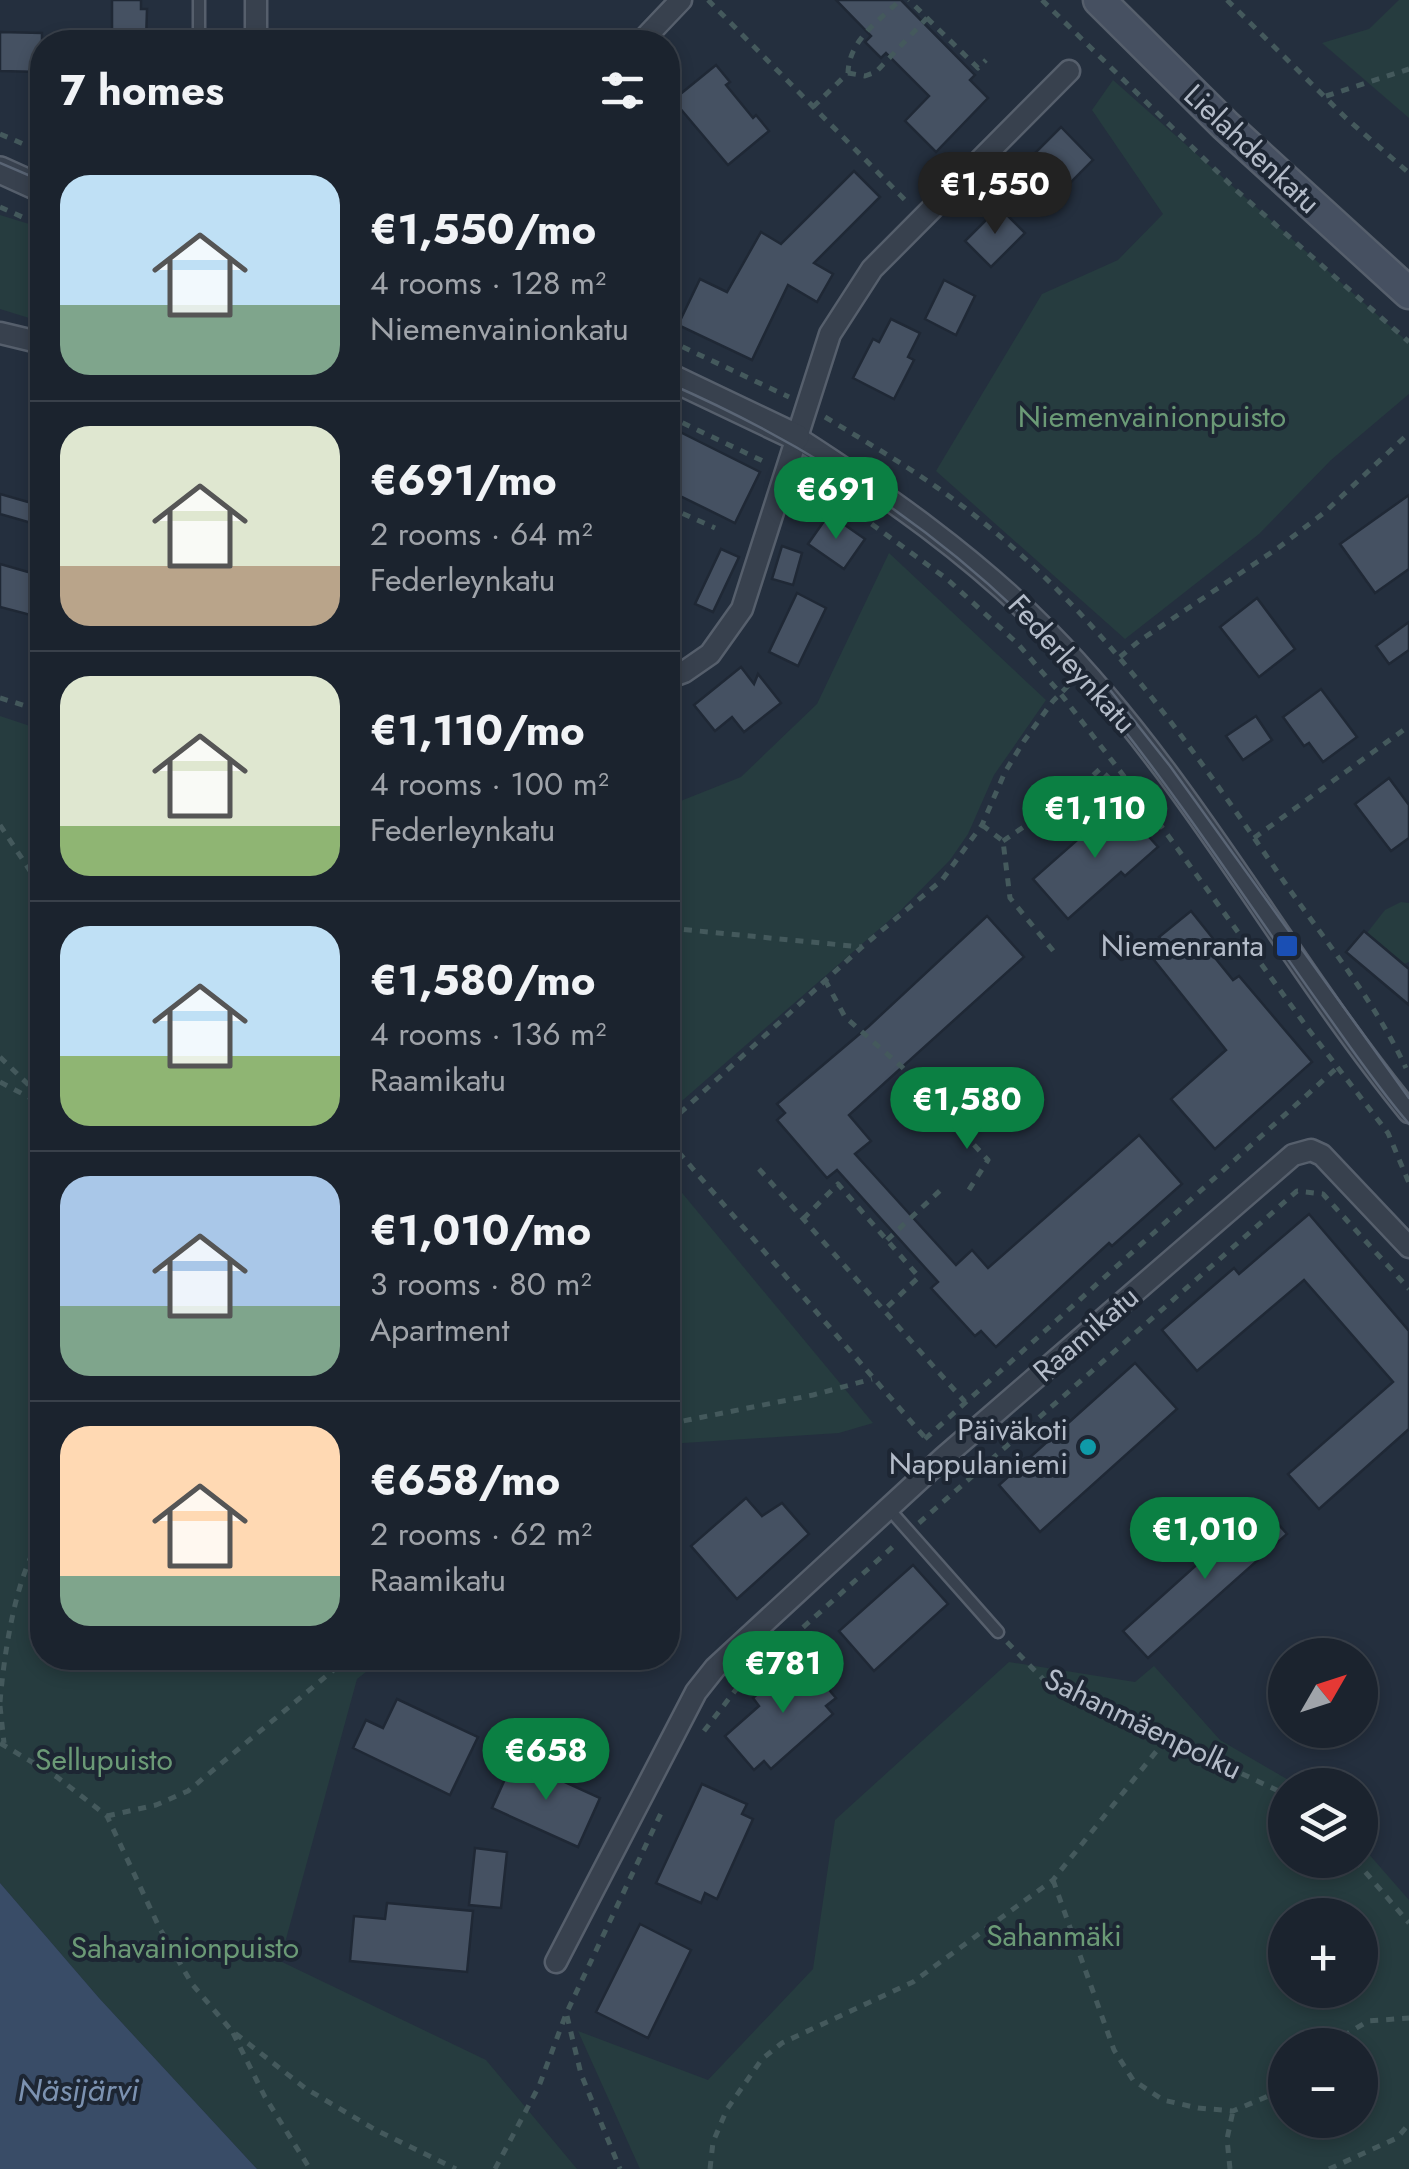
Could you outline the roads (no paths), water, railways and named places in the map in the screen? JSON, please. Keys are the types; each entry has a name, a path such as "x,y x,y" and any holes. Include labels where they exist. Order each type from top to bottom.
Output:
{"main road":[{"name":"Lielahdenkatu","path":"1099,0 1225,125 1409,293"}],"street":[{"path":"256,0 256,30"},
{"path":"652,30 681,0"},
{"path":"680,674 710,654 742,608 830,334 872,269 1070,72"},
{"path":"0,170 30,183"},
{"path":"0,333 30,341"},
{"name":"Federleynkatu","path":"680,382 796,437 926,524 985,572 1061,646 1157,761 1409,1112"},
{"name":"Raamikatu","path":"556,1962 696,1692 715,1668 957,1446 1293,1155 1311,1150 1331,1163 1409,1247"}],"lane":[{"path":"199,0 199,30"},
{"path":"888,1509 998,1632"}],"water":[{"name":"Näsijärvi","path":"0,1883 99,1998 257,2169 0,2169"}],"tram line":[{"path":"0,163 30,176"},
{"path":"680,389 796,447 857,485 972,570 1025,618 1075,670 1147,760 1354,1053 1409,1124"},
{"path":"1106,685 1170,766 1409,1098"}],"place":[{"name":"Niemenranta","path":"1287,946"},
{"name":"Päiväkoti Nappulaniemi","path":"1088,1447"}],"park label":[{"name":"Niemenvainionpuisto","path":"1152,417"},
{"name":"Sellupuisto","path":"104,1760"},
{"name":"Sahanmäki","path":"1054,1936"},
{"name":"Sahavainionpuisto","path":"185,1948"}]}
